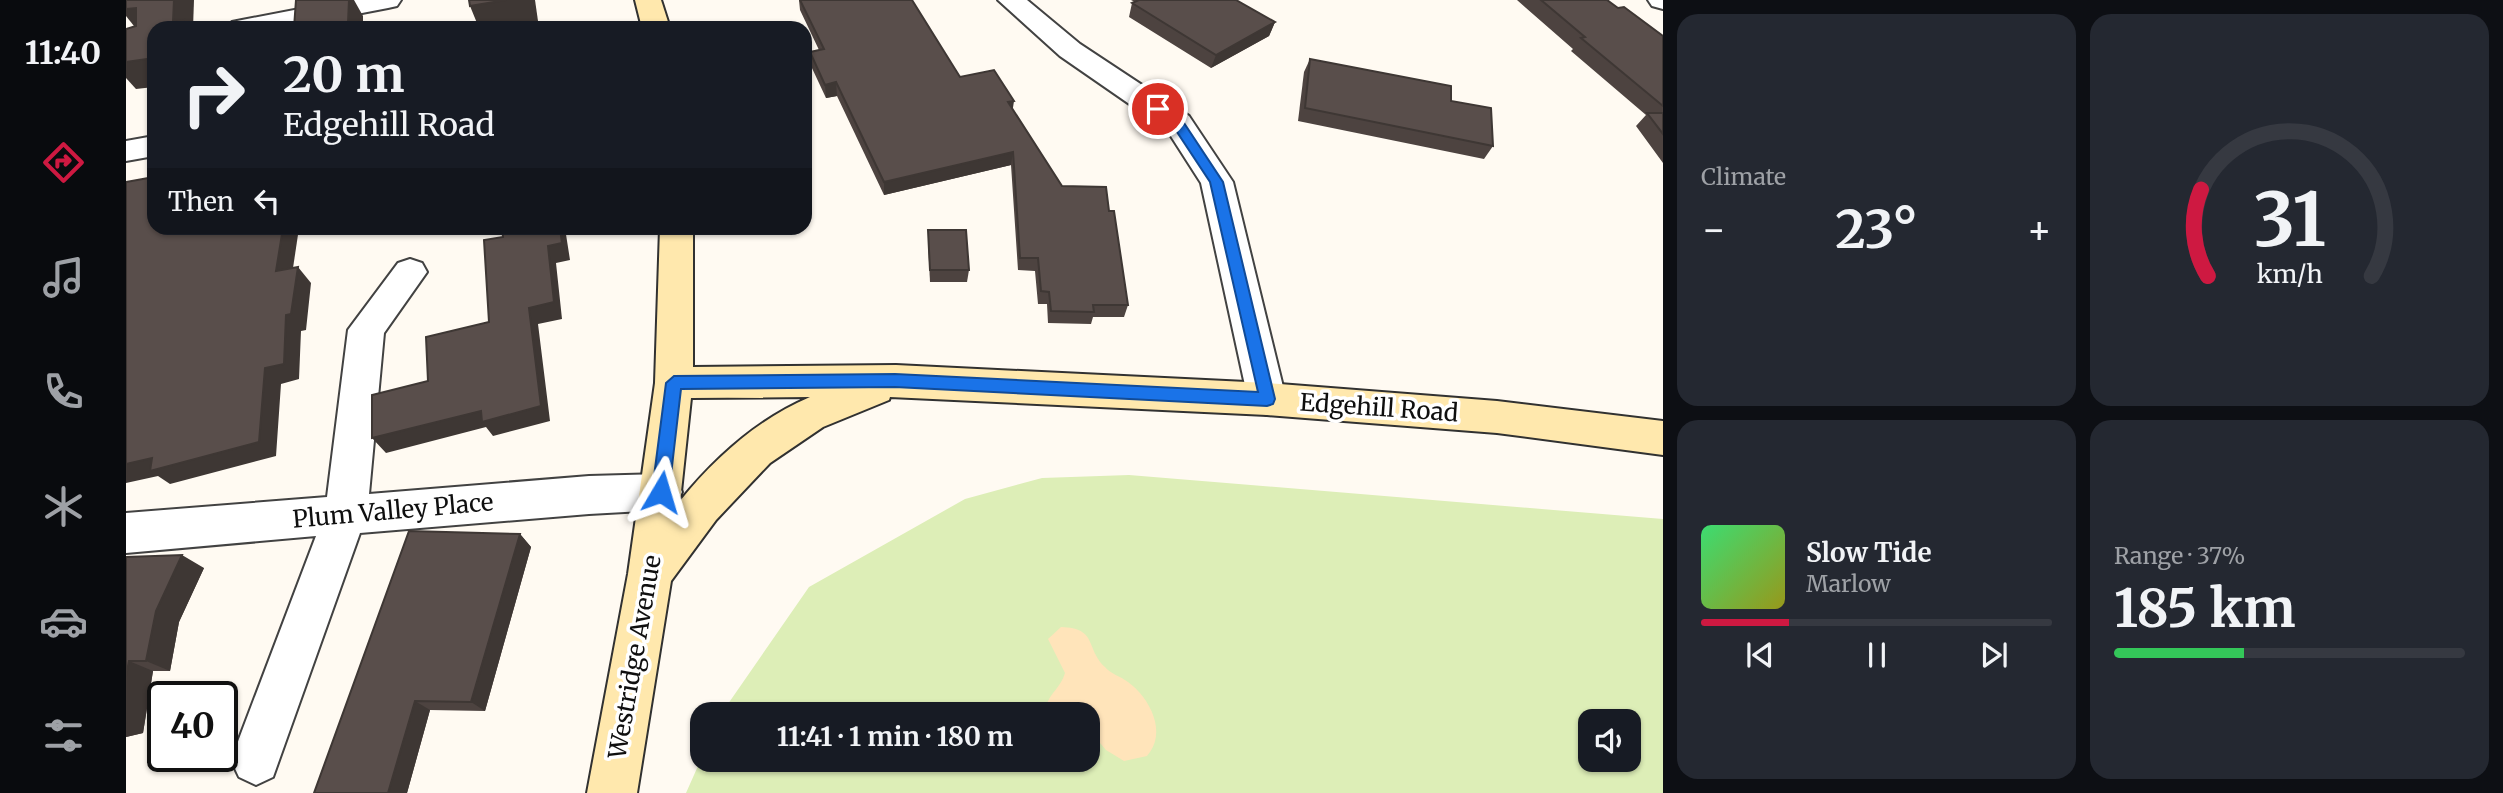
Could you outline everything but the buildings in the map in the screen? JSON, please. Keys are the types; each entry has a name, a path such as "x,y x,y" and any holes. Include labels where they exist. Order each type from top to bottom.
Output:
{"street":[{"path":"278,21 388,0"},
{"path":"648,0 654,21"},
{"path":"1011,0 1070,50 1178,123 1217,182 1267,399"},
{"path":"126,151 147,147"},
{"name":"Westridge Avenue","path":"612,793 650,575 674,383 676,235"},
{"path":"256,761 346,514 366,330 410,272"},
{"path":"650,575 707,496 752,453 801,420 895,381"},
{"name":"Edgehill Road","path":"674,383 895,381 1267,399 1497,417 1663,438"},
{"name":"Plum Valley Place","path":"126,533 346,514 661,492"}],"green space":[{"path":"1129,475 1663,519 1663,793 686,793 695,772 1100,772 1100,702 729,702 809,587 965,499 1042,478"}],"sand":[{"path":"1061,627 1081,631 1105,667 1128,682 1143,697 1154,716 1156,727 1153,747 1147,756 1124,761 1106,750 1100,743 1100,702 1048,702 1065,673 1048,639"}],"route":[{"path":"661,492 674,383 895,381 1267,399 1217,182 1178,123 1158,109"}]}
